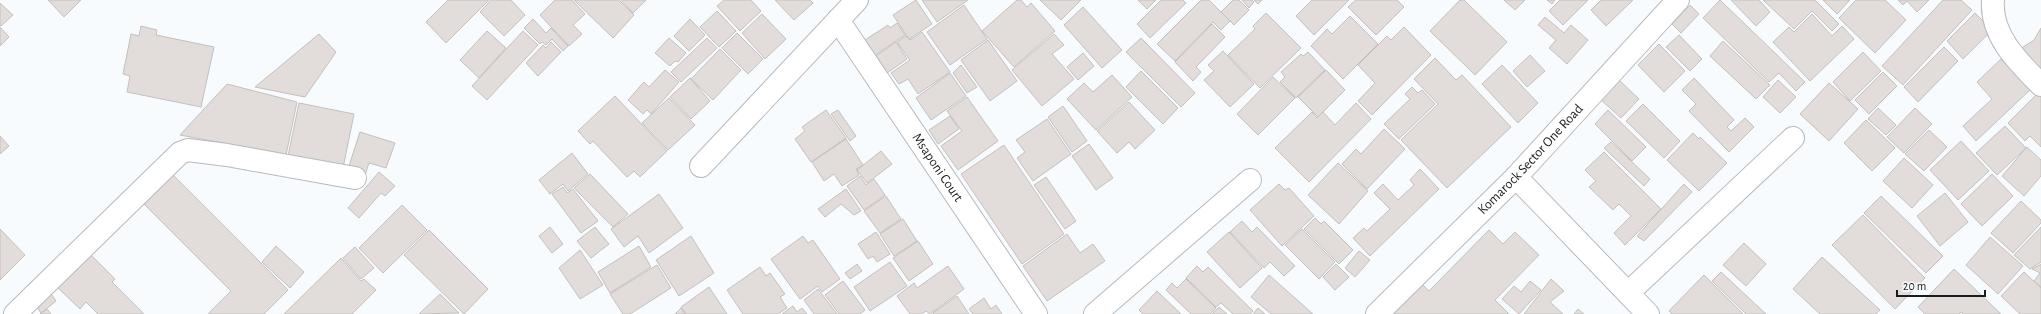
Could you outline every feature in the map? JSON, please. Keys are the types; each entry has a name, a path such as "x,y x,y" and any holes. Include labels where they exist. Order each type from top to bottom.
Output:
{"street":[{"path":"701,166 858,0"},
{"name":"Komarock Sector One Road","path":"1377,314 1516,177 1678,0"},
{"path":"1993,0 1992,10 1999,31 2007,47 2018,62 2041,85"},
{"name":"Msaponi Court","path":"838,20 1036,314"},
{"path":"1628,293 1793,138"},
{"path":"15,314 180,153 188,150 227,155 355,178"},
{"path":"1516,177 1648,314"},
{"path":"1095,314 1250,180"}],"building":[{"path":"48,0 81,0 64,17"},
{"path":"448,0 489,0 446,43 426,22"},
{"path":"491,0 511,0 525,15 504,36 480,12"},
{"path":"555,0 572,0 585,14 573,25 582,34 569,46 540,15"},
{"path":"574,0 619,0 634,15 613,38"},
{"path":"621,0 646,0 633,13"},
{"path":"724,0 751,0 761,11 740,31 717,6"},
{"path":"775,0 810,0 813,3 794,20"},
{"path":"916,0 932,24 909,39 893,15"},
{"path":"922,0 968,0 937,22"},
{"path":"1017,0 1021,0 1027,7 1031,3 1055,31 1014,67 982,31"},
{"path":"1040,0 1081,0 1061,20"},
{"path":"1138,0 1156,0 1147,9"},
{"path":"1161,0 1183,0 1186,3 1150,38 1137,24"},
{"path":"1201,0 1209,0 1230,21 1221,30 1213,22 1175,61 1157,44"},
{"path":"1233,0 1239,0 1249,10 1234,25 1221,12"},
{"path":"1242,0 1252,0 1254,2 1249,8"},
{"path":"1254,0 1262,0 1258,4"},
{"path":"1312,0 1349,0 1314,35 1296,16"},
{"path":"1356,0 1397,0 1404,7 1376,35 1348,7"},
{"path":"1460,0 1464,0 1507,42 1475,75 1430,31"},
{"path":"1504,0 1525,0 1515,10"},
{"path":"1547,0 1555,0 1552,4"},
{"path":"1560,0 1588,0 1563,25 1549,11"},
{"path":"1601,0 1633,0 1606,26 1591,10"},
{"path":"1720,0 1805,82 1796,91 1779,73 1769,82 1703,18"},
{"path":"1731,0 1759,0 1770,12 1756,26"},
{"path":"1763,0 1815,0 1839,24 1832,31 1812,11 1794,29"},
{"path":"1823,0 1850,0 1837,14"},
{"path":"1856,0 1885,0 1906,20 1875,53 1839,18"},
{"path":"1898,0 1929,0 1917,12 1907,1 1903,5"},
{"path":"1943,0 1961,0 1972,10 1903,85 1882,66"},
{"path":"0,3 13,15 1,26 0,25"},
{"path":"964,5 987,39 950,65 927,32"},
{"path":"1690,5 1699,14 1681,33 1672,24"},
{"path":"1083,7 1122,50 1102,68 1064,25"},
{"path":"717,11 736,31 719,47 700,27"},
{"path":"1266,13 1301,48 1260,88 1228,55 1255,29 1253,26"},
{"path":"1975,13 1992,30 1963,59 1947,41"},
{"path":"762,14 786,39 765,59 742,33"},
{"path":"1812,14 1832,36 1842,26 1854,39 1810,81 1773,42 1789,27 1794,32"},
{"path":"1350,16 1378,44 1343,79 1311,46 1327,29 1332,34"},
{"path":"1545,17 1564,33 1571,25 1588,40 1567,64 1549,48 1556,40 1538,25"},
{"path":"533,19 546,33 551,28 568,46 563,51 552,39 546,45 542,42 540,44 524,28"},
{"path":"690,19 705,35 689,51 674,36"},
{"path":"897,23 905,35 875,55 865,40 888,25 890,28"},
{"path":"1212,24 1225,37 1196,67 1201,72 1193,81 1175,62"},
{"path":"141,26 157,30 156,35 214,47 201,107 127,92 130,76 123,74 131,34 139,36"},
{"path":"0,27 9,37 0,46"},
{"path":"1404,27 1431,55 1372,115 1358,101 1375,83 1358,65 1387,36 1391,40"},
{"path":"2041,28 2041,80 2014,53 2034,40"},
{"path":"487,31 506,48 479,78 460,60"},
{"path":"523,31 538,45 487,100 472,86"},
{"path":"922,32 950,72 918,94 908,79 899,84 891,73 910,60 897,42 906,36 910,40"},
{"path":"737,33 763,59 748,74 722,48"},
{"path":"319,34 336,52 305,97 255,87"},
{"path":"1054,34 1064,45 1052,54 1074,79 1042,106 1012,70"},
{"path":"1679,35 1702,59 1690,71 1666,47"},
{"path":"669,38 686,53 678,62 675,61 670,66 655,53"},
{"path":"707,38 717,48 681,82 671,72"},
{"path":"1141,38 1195,93 1181,107 1126,52"},
{"path":"988,40 1017,81 990,101 961,60"},
{"path":"1723,41 1770,85 1756,99 1710,56"},
{"path":"551,42 561,52 538,76 526,63 543,45 546,48"},
{"path":"896,42 907,59 887,73 876,56"},
{"path":"1659,44 1685,71 1664,92 1638,65"},
{"path":"1944,47 1958,61 1918,102 1904,87"},
{"path":"720,49 741,70 713,100 691,79"},
{"path":"1223,51 1254,84 1230,107 1204,80 1214,71 1208,65"},
{"path":"1308,52 1325,70 1296,98 1280,82 1285,77 1281,72 1301,54 1303,56"},
{"path":"1863,52 1881,71 1850,101 1833,82"},
{"path":"1083,53 1094,66 1078,80 1067,67"},
{"path":"1530,55 1545,71 1527,87 1513,71"},
{"path":"1435,58 1456,80 1462,75 1511,127 1447,188 1401,140 1438,104 1414,79"},
{"path":"2001,59 2030,90 1976,141 1963,126 1992,99 1977,82"},
{"path":"961,65 977,87 967,93 953,73"},
{"path":"1502,65 1538,103 1518,123 1482,84"},
{"path":"665,70 679,82 651,114 647,110 643,114 628,100 644,82 649,87"},
{"path":"1326,70 1345,90 1318,117 1298,97"},
{"path":"1141,71 1178,108 1163,124 1126,87"},
{"path":"1883,72 1897,86 1869,114 1855,100"},
{"path":"950,73 966,96 931,120 916,98"},
{"path":"1112,75 1132,97 1096,130 1067,99 1084,83 1093,92"},
{"path":"1273,77 1295,98 1258,135 1237,114"},
{"path":"690,78 710,101 691,119 670,97"},
{"path":"1694,78 1734,120 1727,127 1731,131 1745,118 1754,127 1729,152 1689,111 1696,104 1682,90"},
{"path":"1618,79 1639,99 1621,118 1600,99"},
{"path":"1778,80 1796,97 1780,113 1763,97"},
{"path":"1829,83 1858,109 1829,141 1800,114"},
{"path":"227,84 297,102 286,155 180,135"},
{"path":"1412,87 1418,93 1422,90 1435,104 1399,139 1384,124 1410,99 1405,94"},
{"path":"2038,93 2041,96 2041,147 2030,136 2025,141 2008,123"},
{"path":"615,96 667,151 640,177 634,171 627,177 593,141 590,144 578,131"},
{"path":"967,97 998,141 958,170 941,146 962,131 947,111"},
{"path":"669,98 695,125 668,150 642,123"},
{"path":"1129,102 1155,130 1135,149 1129,142 1117,153 1097,131"},
{"path":"299,103 354,114 343,168 288,156"},
{"path":"1356,103 1371,119 1309,182 1275,148 1312,112 1317,118 1323,112 1335,125"},
{"path":"1643,104 1680,141 1664,158 1626,121"},
{"path":"1063,106 1087,141 1072,152 1048,117"},
{"path":"1878,108 1896,125 1886,135 1868,119"},
{"path":"1915,108 1932,124 1904,153 1887,137"},
{"path":"826,110 846,138 811,162 795,139 805,131 802,127"},
{"path":"838,110 856,136 850,141 831,114"},
{"path":"1608,110 1646,147 1632,161 1595,124"},
{"path":"950,116 959,129 938,144 929,130"},
{"path":"1047,119 1071,154 1033,181 1017,158 1025,152 1016,140"},
{"path":"1866,120 1895,148 1872,171 1844,143"},
{"path":"2005,126 2026,148 1997,175 1976,153"},
{"path":"1384,129 1405,149 1367,189 1342,164 1356,149 1361,154"},
{"path":"1929,130 1947,147 1924,171 1905,154"},
{"path":"360,132 395,143 386,168 369,163 365,175 348,169"},
{"path":"1693,133 1699,139 1700,137 1727,163 1699,191 1667,160"},
{"path":"0,136 9,146 0,154"},
{"path":"846,139 863,165 856,169 859,175 842,186 834,174 824,181 812,162"},
{"path":"1961,141 1989,171 1958,200 1930,170"},
{"path":"1611,142 1650,179 1644,186 1604,148"},
{"path":"1089,144 1113,178 1096,190 1072,156"},
{"path":"1004,145 1064,234 1022,264 961,174"},
{"path":"2027,147 2041,160 2041,176 2024,196 2002,176"},
{"path":"881,151 892,164 867,183 857,170"},
{"path":"1604,152 1661,209 1625,245 1614,233 1631,216 1619,204 1613,210 1589,187 1596,181 1585,170"},
{"path":"572,153 588,174 568,191 563,184 550,194 539,180"},
{"path":"1904,158 1933,185 1912,208 1883,181"},
{"path":"1338,163 1368,191 1339,224 1308,195"},
{"path":"1420,169 1439,189 1370,256 1353,238 1364,228 1367,231 1390,209 1374,193 1383,184 1398,200 1414,185 1410,180"},
{"path":"170,172 288,290 264,314 208,314 231,291 141,201"},
{"path":"379,172 395,186 385,196 381,193 359,218 348,208"},
{"path":"590,174 628,214 613,227 574,188"},
{"path":"1992,174 2013,196 1982,226 1961,204"},
{"path":"860,176 866,185 874,179 885,195 864,210 847,186"},
{"path":"1046,177 1076,221 1065,229 1034,185"},
{"path":"1279,184 1285,190 1289,188 1314,216 1282,246 1250,210"},
{"path":"1684,184 1692,192 1644,241 1637,236"},
{"path":"563,187 567,193 573,189 598,221 581,233 552,194"},
{"path":"846,189 861,211 854,215 841,204 825,217 818,209"},
{"path":"1945,193 1968,222 1940,246 1917,216"},
{"path":"659,194 683,228 649,253 638,236 624,247 611,229"},
{"path":"886,196 901,219 880,233 864,211"},
{"path":"1881,196 1943,256 1926,273 1864,213"},
{"path":"2021,201 2041,220 2041,223 2013,253 1991,233"},
{"path":"402,205 427,230 383,273 359,248"},
{"path":"1863,215 1925,278 1895,309 1832,245"},
{"path":"1315,218 1321,224 1324,221 1353,250 1339,264 1304,229"},
{"path":"903,219 917,241 894,256 880,234"},
{"path":"1242,221 1252,232 1257,227 1295,266 1284,276 1270,262 1264,268 1230,232"},
{"path":"550,227 563,244 552,253 539,236"},
{"path":"595,227 609,244 591,258 577,241"},
{"path":"2041,227 2041,262 2030,269 2014,255"},
{"path":"0,229 25,255 0,280"},
{"path":"1302,229 1335,262 1319,279 1285,245"},
{"path":"429,230 488,289 464,314 404,255"},
{"path":"1489,230 1503,244 1515,232 1539,255 1495,300 1509,314 1393,314 1422,284 1429,291"},
{"path":"876,232 890,254 877,262 873,256 868,259 858,244"},
{"path":"1229,232 1262,268 1240,288 1207,252"},
{"path":"1067,234 1080,253 1093,244 1105,261 1047,301 1023,266"},
{"path":"691,236 714,273 679,296 656,260"},
{"path":"803,236 808,243 813,240 840,279 822,292 818,286 800,299 771,259"},
{"path":"1990,237 2023,266 1998,294 1966,265"},
{"path":"918,241 933,264 909,281 893,258"},
{"path":"1744,243 1766,264 1746,286 1723,265"},
{"path":"276,246 304,272 290,288 262,262"},
{"path":"639,246 651,267 610,293 598,272"},
{"path":"355,247 374,268 361,279 343,258"},
{"path":"580,250 603,285 580,299 559,268"},
{"path":"1359,251 1370,260 1355,277 1345,268"},
{"path":"89,253 115,279 112,282 144,314 98,314 86,302 80,309 56,286"},
{"path":"1822,257 1880,310 1876,314 1820,314 1793,289"},
{"path":"341,258 361,281 364,279 376,290 352,314 284,314"},
{"path":"890,262 907,286 870,311 854,287"},
{"path":"857,264 862,271 850,279 845,273"},
{"path":"1336,264 1349,277 1335,290 1323,277"},
{"path":"2041,264 2041,287 2034,281 2040,273 2032,269"},
{"path":"657,265 671,288 630,314 623,314 610,294"},
{"path":"948,266 964,289 930,314 926,311 921,314 910,314 897,296 914,283 917,288"},
{"path":"1197,266 1203,272 1208,267 1253,311 1250,314 1233,314 1221,303 1216,307 1186,278"},
{"path":"760,267 766,276 770,273 785,294 780,297 787,308 778,314 743,314 727,290"},
{"path":"1954,269 2001,314 1963,314 1961,312 1959,314 1925,314 1918,307"},
{"path":"1721,272 1766,314 1746,314 1712,281"},
{"path":"2024,272 2041,288 2041,314 2020,314 2001,296"},
{"path":"1269,275 1313,314 1271,314 1251,297"},
{"path":"1704,275 1743,314 1672,314 1669,311"},
{"path":"1186,279 1216,308 1210,314 1191,314 1166,290 1172,283 1177,288"},
{"path":"1551,279 1564,291 1550,302 1563,314 1524,314"},
{"path":"843,281 865,310 860,314 839,314 825,295"},
{"path":"1530,281 1541,290 1519,314 1502,299 1514,286 1521,292"},
{"path":"709,287 727,314 686,314 681,307"},
{"path":"47,288 56,301 41,313 31,299"},
{"path":"818,289 837,314 814,314 804,300"},
{"path":"1157,291 1181,314 1143,314 1139,310"},
{"path":"440,294 459,313 419,314"},
{"path":"957,296 969,314 933,313"},
{"path":"984,298 991,309 996,305 1002,314 973,314 969,309"},
{"path":"793,306 797,312 802,308 807,314 782,314"},
{"path":"1219,307 1227,314 1212,314"},
{"path":"681,308 685,314 675,314"},
{"path":"1258,308 1265,314 1253,314"},
{"path":"47,309 51,314 40,314"},
{"path":"1578,309 1584,314 1574,314"}]}
